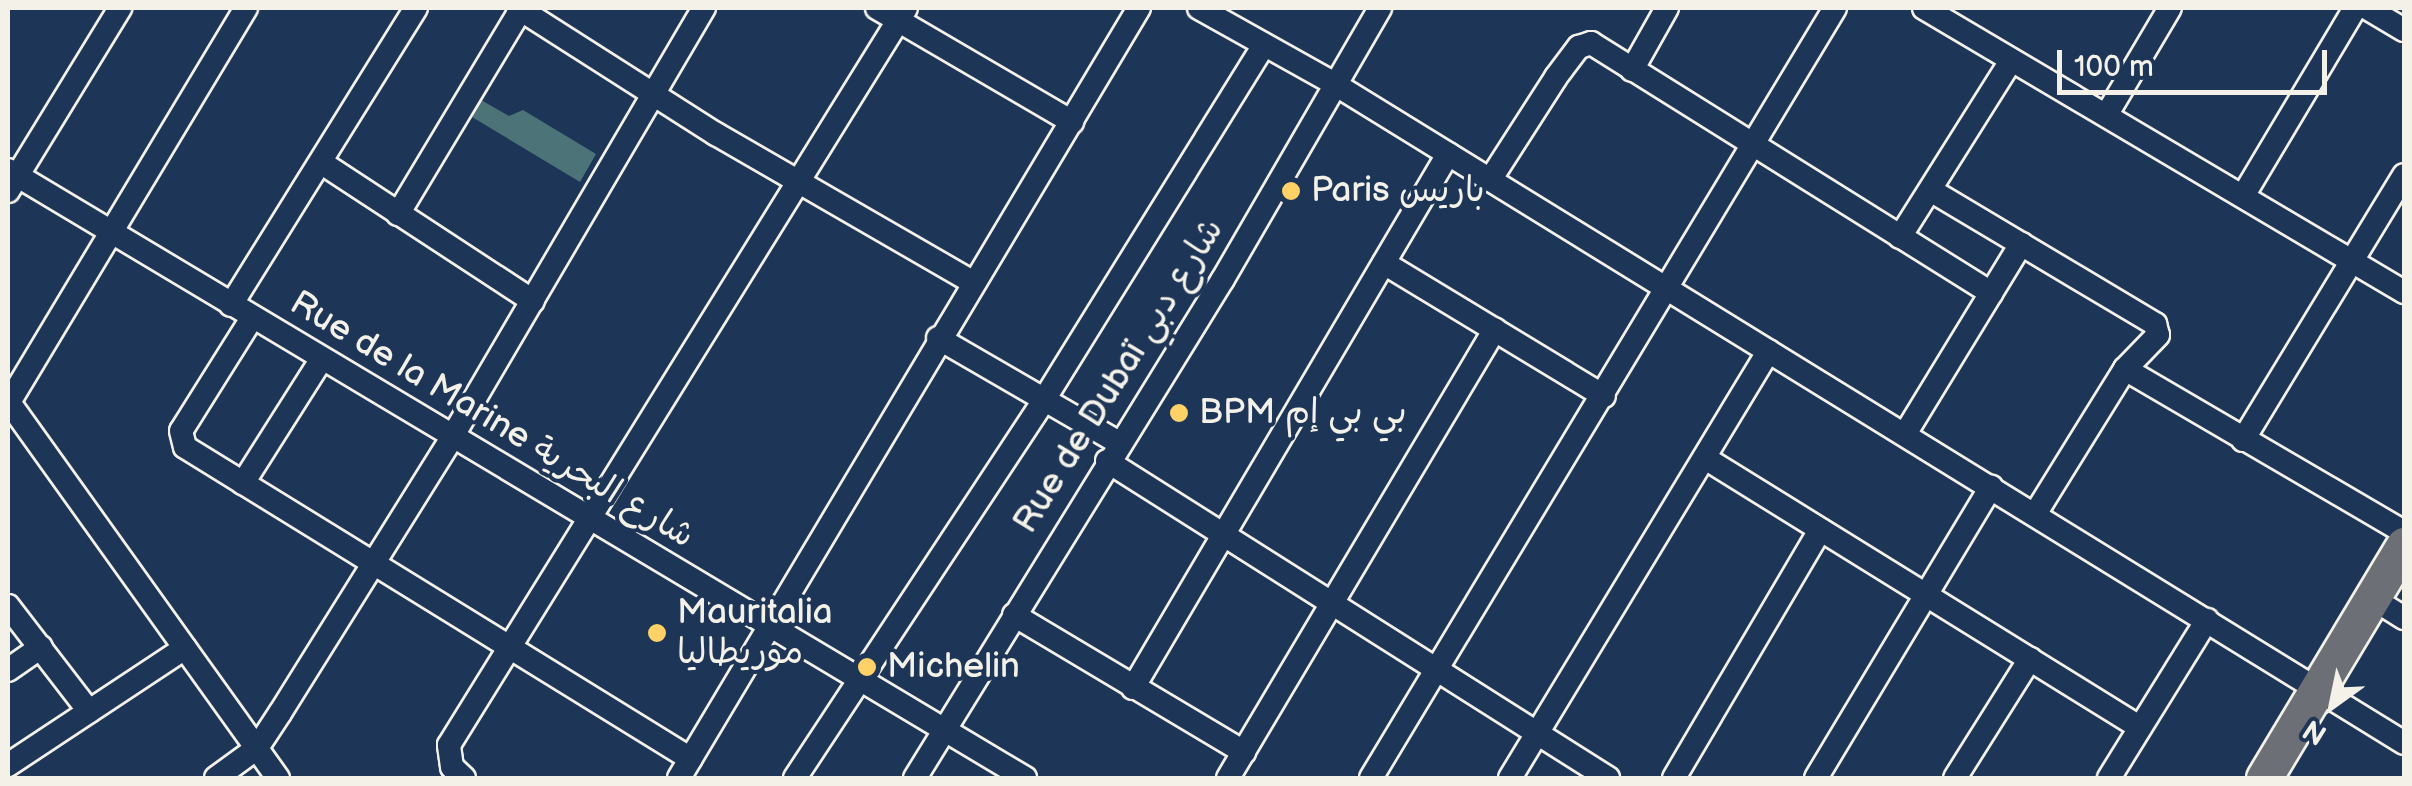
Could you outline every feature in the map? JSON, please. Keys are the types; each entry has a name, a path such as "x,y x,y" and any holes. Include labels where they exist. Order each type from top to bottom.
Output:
{"highway":[{"path":"2264,778 2404,544"}],"street":[{"path":"10,179 120,8"},
{"path":"246,8 8,402 278,778"},
{"path":"231,305 416,8"},
{"path":"398,214 520,8 652,93 972,282"},
{"path":"216,778 257,748 534,302 704,8"},
{"path":"877,8 901,14 1072,122"},
{"path":"252,318 181,431 186,446 510,644 685,769 938,338 1139,8"},
{"path":"1199,8 1448,154 2404,743"},
{"name":"Rue de Dubaï شارع دبي","path":"914,778 1380,8"},
{"path":"1632,70 1667,8"},
{"path":"1370,778 1835,8"},
{"path":"1924,8 2404,292"},
{"path":"2107,114 2170,8"},
{"path":"2242,196 2355,8"},
{"path":"2367,8 2404,30"},
{"path":"464,778 452,767 450,745 901,14"},
{"path":"1490,180 1584,43 1991,293"},
{"path":"795,778 862,684 1042,403 1263,46"},
{"path":"1900,237 2010,61"},
{"path":"1133,688 1448,154"},
{"path":"322,163 534,302"},
{"path":"2243,440 2404,175"},
{"name":"Rue de la Marine شارع البحرية","path":"10,179 110,232 451,439 1025,778"},
{"path":"1932,190 2149,316 2158,335 2125,369 2035,514"},
{"path":"1904,434 2022,244"},
{"path":"1384,263 1604,396"},
{"path":"1228,778 1495,330"},
{"path":"938,338 1042,403 1224,535 1608,778"},
{"path":"1510,778 1769,351"},
{"path":"243,483 321,360"},
{"path":"2125,369 2404,532"},
{"path":"1704,458 2140,726"},
{"path":"1816,778 1991,487"},
{"path":"1674,778 1820,530"},
{"path":"2372,598 2404,618"},
{"path":"8,606 89,711"},
{"path":"1014,615 1244,752"},
{"path":"2109,778 2207,620"},
{"path":"8,670 41,647"},
{"path":"8,765 185,648"},
{"path":"1955,778 2030,659"}],"green space":[{"path":"481,100 509,116 523,110 596,154 580,182 472,117"}],"place":[{"name":"Paris باريس","path":"1291,191"},
{"name":"BPM بي بي إم","path":"1179,413"},
{"name":"Mauritalia موريطاليا","path":"657,633"},
{"name":"Michelin","path":"867,667"}]}
